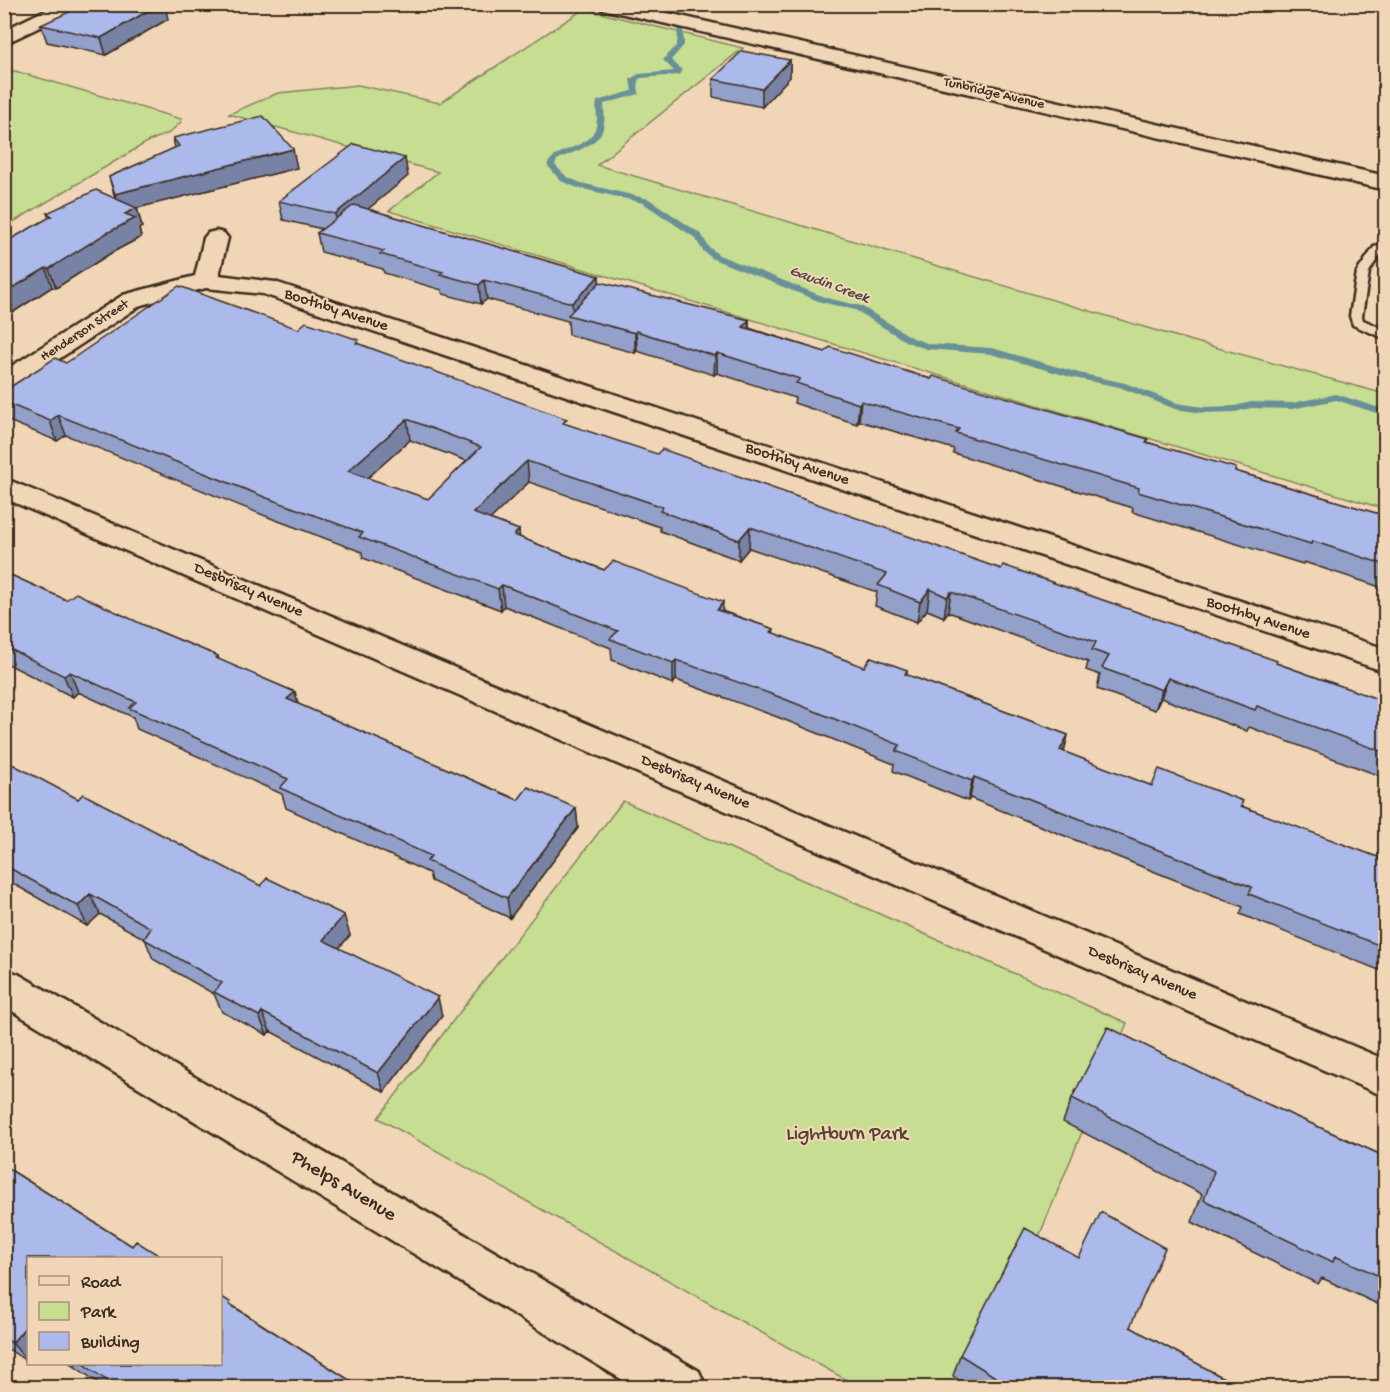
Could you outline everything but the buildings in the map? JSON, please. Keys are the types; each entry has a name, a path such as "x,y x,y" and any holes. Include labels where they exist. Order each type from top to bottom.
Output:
{"street":[{"path":"4,38 74,4"},
{"name":"Tunbridge Avenue","path":"602,4 1386,183"},
{"path":"206,281 216,238"},
{"name":"Henderson Street","path":"4,383 132,300 206,281"},
{"name":"Boothby Avenue","path":"206,281 266,287 1386,662"},
{"name":"Desbrisay Avenue","path":"4,487 1386,1079"},
{"name":"Phelps Avenue","path":"4,986 682,1388"}],"lane":[{"path":"1386,247 1378,249 1363,272 1356,316 1358,322 1386,335"}],"green space":[{"path":"584,9 743,48 597,165 1178,337 1385,394 1385,509 389,211 438,172 229,114 278,93 358,85 440,103"},
{"path":"5,71 15,71 181,119 181,122 169,133 149,141 5,227"},
{"name":"Lightburn Park","path":"623,801 1127,1023 977,1387 859,1387 378,1118"}],"waterway":[{"name":"Gaudin Creek","path":"680,29 681,45 667,60 678,70 676,73 639,76 634,79 636,92 600,103 601,124 593,139 554,159 551,165 564,179 578,185 646,201 698,236 706,249 716,257 824,300 858,308 910,340 929,347 992,351 1077,376 1122,385 1175,406 1203,410 1235,409 1251,405 1292,406 1336,397 1386,413"}]}
